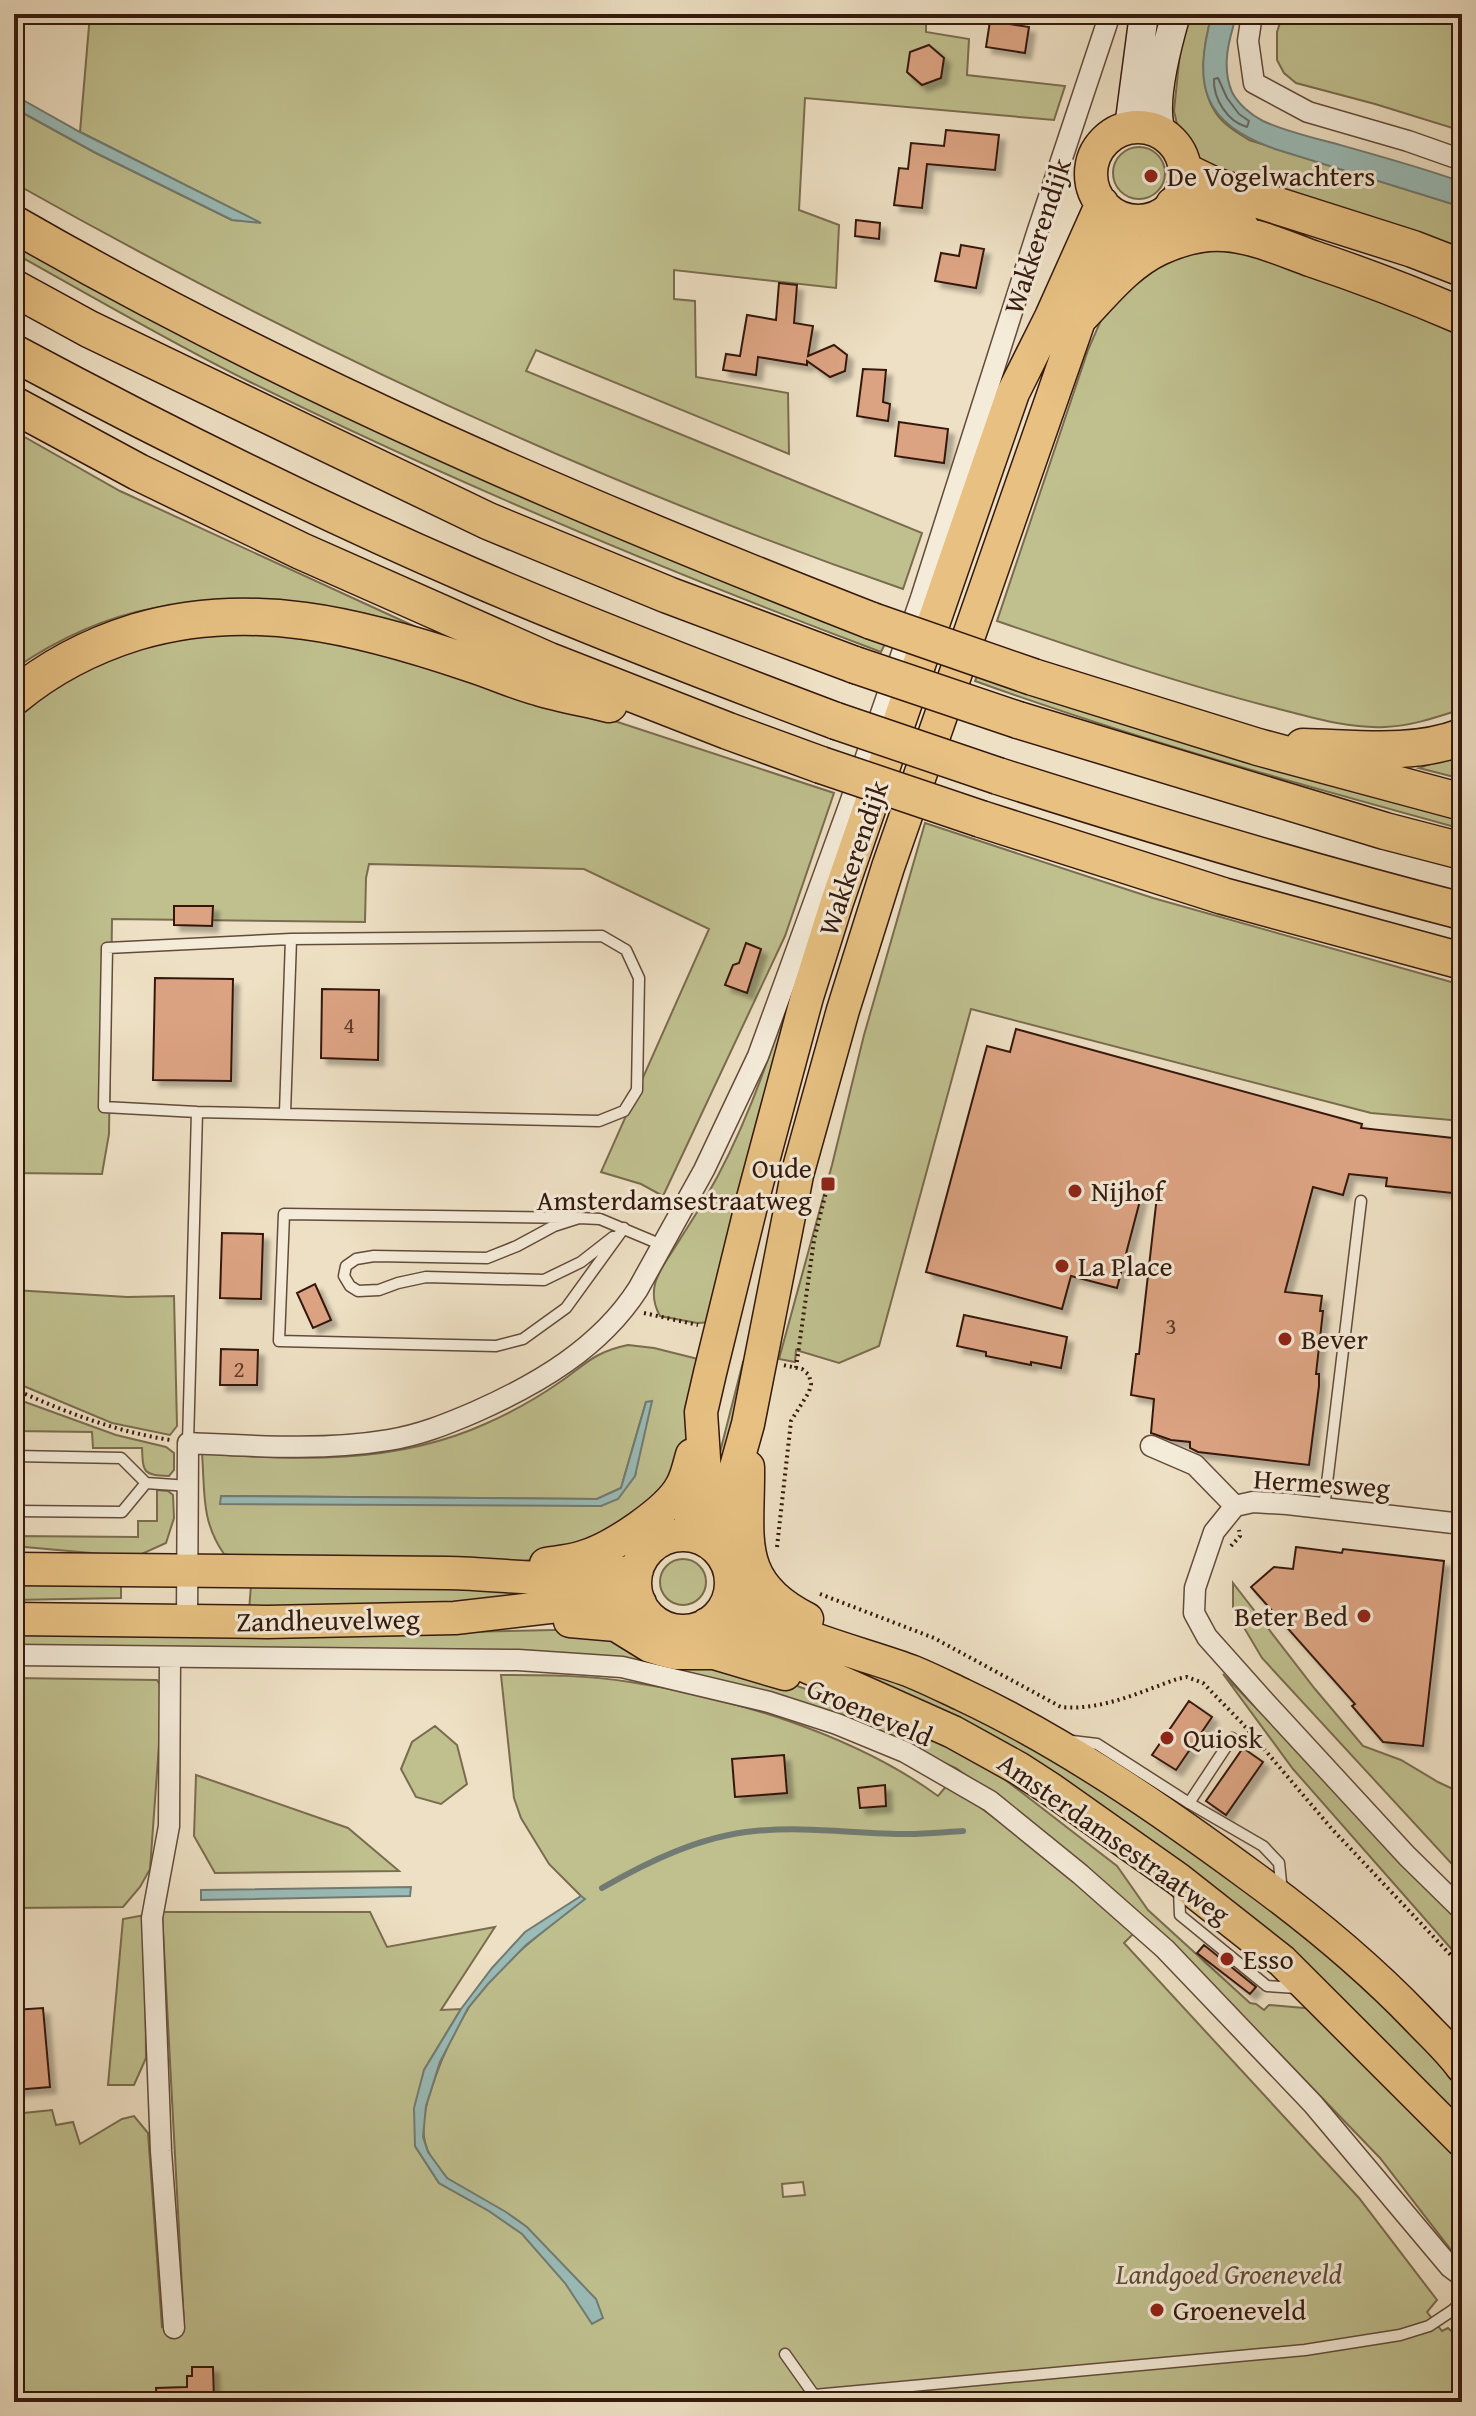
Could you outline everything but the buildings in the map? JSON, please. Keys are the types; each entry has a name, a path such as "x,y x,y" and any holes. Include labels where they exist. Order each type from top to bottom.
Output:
{"highway":[{"path":"1180,188 1215,186 1413,249 1462,268"},
{"path":"1180,188 1207,211 1225,217 1255,239"},
{"path":"14,224 156,302 396,421 533,484 872,621 1033,677 1258,747 1462,802"},
{"path":"1081,315 1119,275 1158,248 1203,234 1225,233 1255,239 1365,277 1462,316"},
{"path":"14,288 89,329 488,521 668,595 855,665 1018,720 1356,823 1462,851"},
{"path":"14,353 268,482 469,576 653,652 836,721 998,776 1166,829 1462,911"},
{"path":"14,405 138,472 301,551 549,661 728,731 981,819 1208,891 1462,961"},
{"path":"14,697 61,663 107,641 162,624 258,615 296,618 354,630 467,662 537,687 728,731"},
{"path":"1258,747 1389,749 1433,745 1462,737"}],"main road":[{"path":"1127,127 1144,14"},
{"path":"1162,134 1158,124 1160,96 1176,14"},
{"path":"1127,127 1152,129 1162,134 1180,153 1180,188 1166,212 1153,219 1135,221 1112,213 1094,191 1092,163 1097,150 1106,138 1127,127"},
{"name":"Wakkerendijk","path":"699,1540 696,1505 705,1474 701,1412 803,1013 837,902 1013,393 1102,203"},
{"name":"Wakkerendijk","path":"699,1540 748,1424 797,1175 843,1010 888,867 1081,315 1117,241 1135,221"},
{"path":"479,1573 583,1557 620,1540 659,1511 683,1484 701,1412"},
{"path":"748,1424 746,1531 751,1559 764,1588 792,1611 914,1672"},
{"path":"664,1539 699,1540 723,1556 729,1569 731,1593 717,1617 707,1624 690,1630 665,1627 650,1617 640,1603 636,1587 637,1570 641,1560 664,1539"},
{"name":"Zandheuvelweg","path":"14,1569 479,1573 571,1579 611,1577 637,1570"},
{"name":"Amsterdamsestraatweg","path":"731,1593 758,1614 785,1628 914,1672 1020,1723 1128,1790 1283,1899 1356,1959 1462,2067"},
{"name":"Zandheuvelweg","path":"14,1619 305,1622 455,1618 575,1604 640,1603"},
{"path":"455,1618 603,1622 616,1625 650,1646 663,1650 688,1653 705,1651 723,1655 891,1706"},
{"name":"Amsterdamsestraatweg","path":"707,1624 741,1634 776,1653 953,1732 1018,1768 1178,1879 1253,1937 1311,1988 1462,2141"}],"street":[{"name":"Wakkerendijk","path":"629,1303 704,1170 758,1056 921,598 1110,14"},
{"path":"1252,14 1248,41 1254,83 1308,112 1462,160"},
{"path":"187,1621 188,1443 320,1446 387,1441 426,1433 515,1394 551,1373 590,1345 629,1303"},
{"name":"Hermesweg","path":"1151,1446 1195,1465 1235,1506 1253,1502 1462,1524"},
{"path":"1235,1506 1214,1532 1195,1588 1194,1613 1207,1637 1407,1856 1462,1910"},
{"path":"14,1655 170,1657 169,1826 152,1918 161,2151 174,2328"},
{"name":"Groeneveld","path":"170,1657 518,1660 622,1667 769,1702 837,1724 905,1752 990,1801 1165,1949 1313,2104 1450,2267 1462,2276"}],"lane":[{"path":"602,936 626,950 639,978 637,1090 624,1111 599,1121 104,1107 107,948 291,939 602,936"},
{"path":"285,1113 291,939"},
{"path":"188,1443 197,1112"},
{"path":"1324,1508 1361,1201"},
{"path":"624,1228 566,1308 523,1339 496,1346 279,1341 284,1214 600,1219 624,1228 662,1245"},
{"path":"579,1218 554,1226 487,1258 374,1256 356,1259 346,1266 344,1276 350,1286 358,1291 379,1290 426,1277 544,1280 581,1262 624,1228"},
{"path":"14,1456 121,1458 146,1483 189,1486"},
{"path":"14,1511 122,1512 146,1483"},
{"path":"1189,1803 1232,1738"},
{"path":"1046,1739 1097,1744 1263,1846 1279,1863 1283,1899"},
{"path":"785,2354 814,2399 1320,2348 1400,2335 1429,2326 1462,2300"}],"path":[{"path":"796,1368 814,1240 828,1184"},
{"path":"629,1303 644,1313 721,1329"},
{"path":"761,1361 802,1369 809,1375 811,1384 791,1421 777,1552"},
{"path":"14,1389 62,1411 132,1434 188,1443"},
{"path":"1225,1554 1240,1536 1235,1506"},
{"path":"817,1593 934,1638 1061,1707 1115,1702 1187,1677 1203,1683 1242,1723 1332,1829 1462,1967"}],"green space":[{"path":"90,14 926,14 926,32 969,39 967,75 1065,86 1054,120 805,98 799,210 839,225 836,288 674,270 674,299 695,301 696,377 788,393 789,454 536,350 526,371 922,533 903,589 675,503 450,406 230,299 14,183 14,108 94,152 232,220 258,222 80,132"},
{"path":"1184,14 1212,14 1204,53 1204,81 1212,106 1233,130 1249,140 1462,207 1462,251 1201,163 1177,124 1174,111"},
{"path":"1283,14 1462,14 1462,131 1296,83 1284,73 1277,60 1277,32"},
{"path":"1139,147 1157,155 1165,173 1157,191 1139,199 1121,191 1113,173 1121,155"},
{"path":"14,234 887,640 881,652 641,558 326,419 218,366 14,253"},
{"path":"1200,248 1240,250 1462,333 1462,709 1395,726 1342,724 1202,688 997,621 1088,350 1104,313 1143,269"},
{"path":"14,431 120,491 429,633 230,608 169,606 135,612 98,624 46,649 14,669"},
{"path":"178,629 345,639 578,709 834,793 785,936 663,1196 641,1184 601,1172 709,929 584,869 369,864 365,922 112,919 109,1134 102,1174 14,1173 14,710 59,674"},
{"path":"980,669 1462,815 1462,829 1278,778 1096,722 975,681"},
{"path":"1462,753 1462,779 1419,768"},
{"path":"925,823 1153,898 1462,985 1462,1121 1371,1113 971,1009 879,1346 839,1363 796,1350 795,1362 779,1359 864,1035"},
{"path":"806,951 715,1322 697,1323 660,1316 654,1296 657,1278 706,1197 736,1138 762,1077"},
{"path":"14,1290 127,1297 174,1296 177,1426 170,1435 112,1423 14,1382"},
{"path":"628,1345 706,1361 677,1476 635,1518 564,1555 518,1562 235,1556 224,1554 211,1530 202,1453 310,1458 417,1447 504,1415 551,1388 591,1359","holes":["646,1402 635,1476 601,1506 222,1496 597,1499 621,1488"]},
{"path":"743,1362 750,1364 719,1506 707,1503"},
{"path":"14,1398 116,1435 166,1447 174,1453 174,1470 169,1476 146,1471 142,1448 93,1448 92,1432 14,1431"},
{"path":"157,1490 173,1495 174,1518 166,1543 135,1557 14,1546 14,1536 138,1537 138,1521 157,1521"},
{"path":"683,1559 699,1566 706,1582 699,1598 683,1605 667,1598 660,1582 667,1566"},
{"path":"14,1579 121,1580 121,1598 14,1600"},
{"path":"1233,1583 1363,1746 1401,1760 1438,1782 1462,1791 1462,1875 1262,1658 1233,1609"},
{"path":"544,1584 545,1601 249,1611 251,1585"},
{"path":"598,1629 764,1674 897,1722 977,1758 1117,1866 1148,1910 1250,2003 1264,2010 1269,2005 1316,2009 1462,2156 1462,2260 1458,2259 1380,2158 1185,1956 956,1768 848,1721 638,1665 14,1646 14,1631 319,1635"},
{"path":"807,1643 980,1715 1146,1813 1344,1967 1457,2078 1462,2086 1462,2123 1140,1840 801,1658"},
{"path":"1223,1674 1462,1920 1462,1961 1293,1769"},
{"name":"Landgoed Groeneveld","path":"501,1675 614,1680 709,1698 831,1737 905,1774 938,1796 948,1784 1011,1830 1135,1932 1124,1943 1359,2198 1437,2300 1427,2312 1442,2331 1448,2328 1462,2341 1462,2402 14,2402 14,2114 52,2110 56,2125 73,2122 80,2144 122,2119 134,2116 148,2133 162,2327 184,2324 162,1912 370,1912 387,1947 495,1927 441,2010 461,2009 424,2070 415,2146 439,2183 515,2229 526,2227 448,2179 430,2155 424,2131 426,2106 435,2079 447,2047 469,2007 507,1963 584,1899 549,1864 521,1818 514,1798","holes":["803,2182 805,2195 783,2197 782,2184"]},
{"path":"14,1678 157,1680 163,1690 150,1869 123,1907 14,1908"},
{"path":"435,1726 457,1745 467,1784 441,1804 416,1797 401,1769 412,1742"},
{"path":"196,1775 348,1828 399,1871 215,1873 194,1836"},
{"path":"145,1915 146,2058 134,2085 108,2085 123,1919"}],"water":[{"path":"1212,14 1237,14 1229,43 1227,72 1232,92 1250,112 1289,131 1462,182 1462,207 1275,149 1232,127 1218,114 1204,82 1203,62"},
{"path":"14,95 80,132 261,223 232,220 94,152 14,108"},
{"path":"652,1401 635,1476 618,1499 601,1506 220,1504 221,1496 597,1499 621,1488 646,1402"},
{"path":"411,1887 410,1896 201,1900 201,1890"},
{"path":"581,1896 585,1899 526,1945 468,2008 440,2062 426,2106 423,2137 428,2152 447,2178 527,2227 596,2299 603,2318 592,2324 565,2283 522,2234 439,2183 415,2146 414,2108 424,2070 461,2009 492,1968 525,1932"}],"waterway":[{"path":"602,1888 676,1851 735,1834 793,1829 908,1834 963,1831"}],"place":[{"name":"De Vogelwachters","path":"1151,176"},
{"name":"Oude Amsterdamsestraatweg","path":"828,1184"},
{"name":"Nijhof","path":"1075,1191"},
{"name":"La Place","path":"1062,1266"},
{"name":"Bever","path":"1285,1339"},
{"name":"Beter Bed","path":"1364,1616"},
{"name":"Quiosk","path":"1167,1738"},
{"name":"Esso","path":"1227,1959"},
{"name":"Groeneveld","path":"1157,2310"}]}
